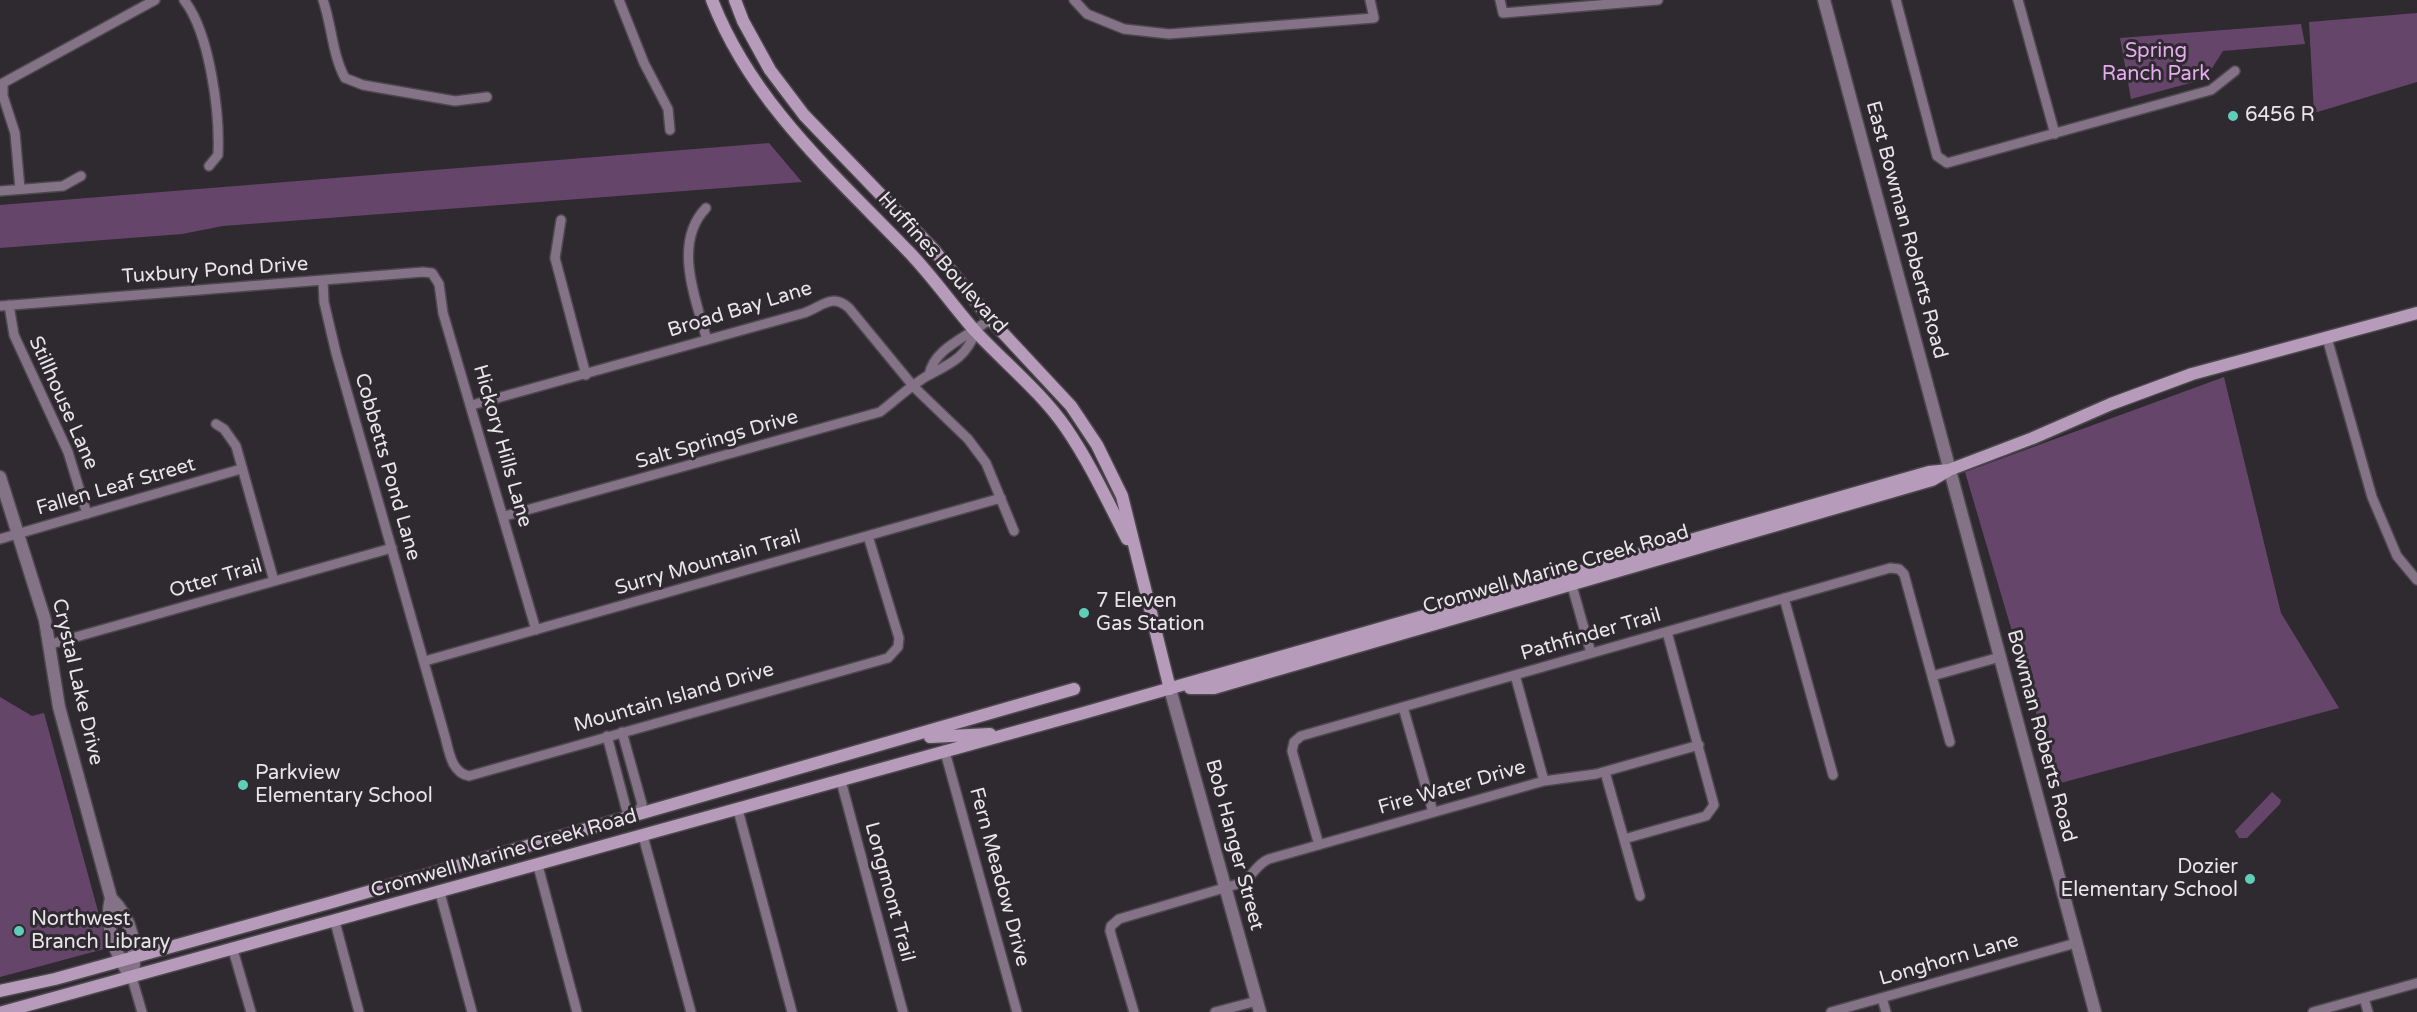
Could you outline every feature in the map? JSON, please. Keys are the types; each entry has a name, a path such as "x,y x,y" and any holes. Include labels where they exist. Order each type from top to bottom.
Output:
{"main road":[{"name":"Huffines Boulevard","path":"712,0 740,59 773,109 807,148 912,255 976,331 1034,390 1065,427 1095,475 1137,557"},
{"name":"Huffines Boulevard","path":"735,0 742,21 770,70 804,115 898,210 990,319 1071,406 1097,445 1122,496 1170,689"},
{"name":"Cromwell Marine Creek Road","path":"1170,689 1214,688 1932,480 1949,470 2193,374 2417,314"},
{"name":"Cromwell Marine Creek Road","path":"3,1012 32,1008 132,978 1170,689 1929,472 1949,470"},
{"name":"Cromwell Marine Creek Road","path":"0,991 55,979 329,903 908,739 1074,689"},
{"name":"Cromwell Marine Creek Road","path":"908,739 1015,732"},
{"path":"637,816 643,836"},
{"path":"329,903 335,922"}],"street":[{"path":"20,189 15,133 1,89 3,83 155,0"},
{"path":"184,0 196,22 214,86 218,155 209,166"},
{"path":"323,0 331,21 337,64 345,78 363,85 455,101 487,97"},
{"path":"619,0 644,63 668,109 670,130"},
{"path":"1074,0 1087,14 1124,28 1169,34 1374,18 1370,0"},
{"path":"1500,0 1503,14 1658,0"},
{"name":"East Bowman Roberts Road","path":"1824,0 1949,470"},
{"path":"1896,0 1937,156 1947,163 2211,90 2235,71"},
{"path":"2018,0 2055,134"},
{"path":"0,191 63,186 81,176"},
{"path":"706,208 696,219 690,237 689,255 691,285 707,340"},
{"path":"561,220 555,258 586,375"},
{"name":"Tuxbury Pond Drive","path":"5,305 432,273"},
{"name":"Hickory Hills Lane","path":"432,273 439,284 443,313 505,516 536,630"},
{"name":"Cobbetts Pond Lane","path":"323,281 324,302 336,353 425,661"},
{"name":"Broad Bay Lane","path":"472,405 804,313 833,299 838,300 849,308 914,387 968,439 986,463 1014,531"},
{"name":"Stillhouse Lane","path":"5,305 14,335 68,452 87,514"},
{"name":"Salt Springs Drive","path":"505,516 880,412 929,375 942,370 969,349 976,331 990,319"},
{"path":"2327,338 2372,497 2397,556 2417,580"},
{"path":"216,424 231,437 273,581"},
{"name":"Fallen Leaf Street","path":"0,539 242,469"},
{"name":"Bowman Roberts Road","path":"1949,470 2096,1012"},
{"name":"Crystal Lake Drive","path":"0,477 51,644 59,707 111,898 106,916 119,961 132,978"},
{"name":"Surry Mountain Trail","path":"425,661 1001,498"},
{"name":"Mountain Island Drive","path":"425,661 452,761 460,774 469,776 878,662 894,653 899,638 868,536"},
{"name":"Otter Trail","path":"51,644 392,548"},
{"name":"Pathfinder Trail","path":"1318,845 1292,751 1294,742 1301,736 1890,568 1899,569 1904,574 1932,676"},
{"path":"1572,586 1591,653"},
{"path":"1784,598 1833,775"},
{"path":"1624,839 1706,816 1713,809 1714,800 1667,632"},
{"path":"1950,742 1932,676 2000,657"},
{"path":"1515,675 1544,781"},
{"name":"Bob Hanger Street","path":"1170,689 1258,1006"},
{"path":"1403,707 1433,812"},
{"path":"607,736 626,808 637,816 642,804 622,732"},
{"name":"Fire Water Drive","path":"1134,1012 1112,938 1111,926 1119,919 1245,882 1265,860 1544,781 1605,772 1699,745"},
{"name":"Fern Meadow Drive","path":"945,752 1017,1012"},
{"path":"1605,772 1640,896"},
{"name":"Longmont Trail","path":"841,781 903,1012"},
{"path":"738,810 792,1012"},
{"path":"643,836 691,1012"},
{"path":"538,866 577,1012"},
{"path":"440,893 472,1012"},
{"name":"Crystal Lake Drive","path":"111,898 124,910 137,956 132,978"},
{"path":"335,922 359,1012"},
{"name":"Longhorn Lane","path":"1831,1012 2076,943"},
{"path":"234,950 251,1012"},
{"path":"132,978 142,1012"},
{"path":"2313,1012 2417,983"},
{"path":"1882,998 1886,1012"},
{"path":"2364,998 2368,1012"},
{"path":"1215,1012 1258,1006"}],"green space":[{"path":"2417,13 2417,82 2314,113 2309,22"},
{"name":"Spring Ranch Park","path":"2301,24 2305,44 2223,51 2205,79 2131,99 2120,38"},
{"path":"769,143 802,182 223,226 182,234 0,248 0,205"},
{"path":"2224,377 2281,613 2339,708 2057,784 1965,472"},
{"path":"0,697 32,716 44,713 108,948 0,977"},
{"path":"2272,792 2281,800 2280,804 2247,838 2239,838 2235,831"}],"place":[{"name":"6456 R","path":"2233,116"},
{"name":"7 Eleven Gas Station","path":"1084,613"},
{"name":"Parkview Elementary School","path":"243,785"},
{"name":"Dozier Elementary School","path":"2250,879"},
{"name":"Northwest Branch Library","path":"19,931"}]}
